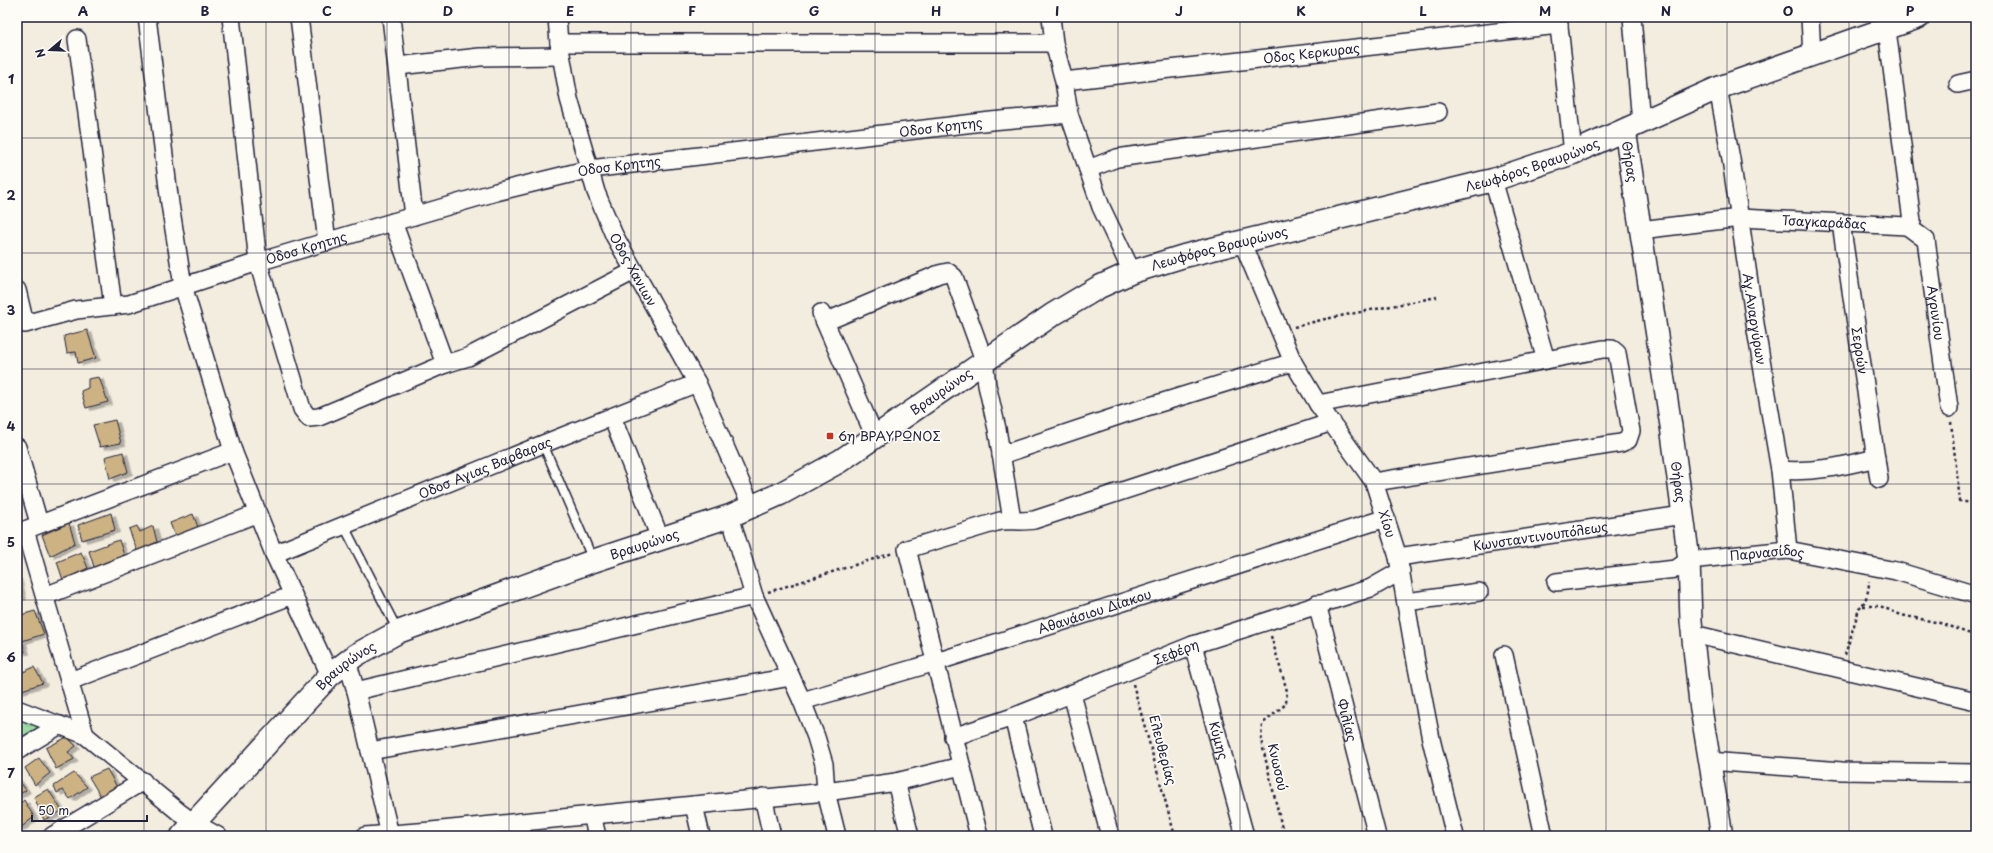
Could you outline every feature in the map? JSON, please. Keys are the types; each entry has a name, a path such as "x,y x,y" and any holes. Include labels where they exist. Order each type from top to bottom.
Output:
{"main road":[{"name":"Λεωφόρος Βραυρώνος","path":"1132,272 1184,256 1242,241 1493,180 1573,153 1718,88 1887,30 1919,17"},
{"name":"Βραυρώνος","path":"188,829 330,675 346,661 398,632 593,561 752,508 811,478 875,437 984,360 1052,315 1099,287 1132,272"}],"street":[{"path":"147,17 170,204 183,286 233,451 256,514 330,675"},
{"path":"231,17 258,262 302,409 309,418 319,417 445,364 468,357 634,271"},
{"path":"299,17 327,242"},
{"path":"391,17 398,66 414,216"},
{"name":"Οδος Χανιων","path":"557,17 560,49 569,99 596,192 614,234 697,383 752,508"},
{"path":"1051,17 1054,43 1064,81 1069,114 1101,206 1132,272"},
{"path":"1632,17 1633,126"},
{"path":"1810,17 1812,56"},
{"path":"1558,21 1573,153"},
{"name":"Οδος Κερκυρας","path":"1064,81 1558,21"},
{"path":"1887,30 1912,221 1907,226"},
{"path":"78,39 113,306"},
{"path":"398,66 560,49 1054,43"},
{"path":"1958,84 1976,80"},
{"name":"Αγ.Αναργύρων","path":"1718,88 1780,470 1788,550"},
{"path":"1088,169 1117,158 1438,112"},
{"name":"Οδοσ Κρητης","path":"21,325 76,310 129,304 258,262 392,222 496,192 590,169 991,121 1069,114"},
{"name":"Θήρας","path":"1633,126 1640,230 1671,426 1689,560 1693,634 1709,761 1722,836"},
{"path":"1493,180 1546,360"},
{"name":"Τσαγκαράδας","path":"1640,230 1740,218 1907,226"},
{"path":"392,222 445,364"},
{"name":"Σερρών","path":"1841,223 1879,479"},
{"name":"Αγρινίου","path":"1907,226 1926,240 1949,408"},
{"name":"Χίου","path":"1242,241 1293,362 1318,404 1374,482 1399,564 1431,739 1455,836"},
{"path":"875,437 823,317 948,272 954,277 984,360 1012,520"},
{"path":"17,290 21,325"},
{"path":"1318,404 1603,348 1612,349 1617,353 1631,431 1628,440 1620,444 1374,482"},
{"path":"1001,455 1124,414 1293,362"},
{"name":"Οδοσ Αγιας Βαρβαρας","path":"274,554 612,416 697,383"},
{"path":"612,416 660,538"},
{"path":"979,836 907,549 1000,521 1012,520 1023,522 1034,520 1332,422"},
{"path":"17,447 27,529 85,735"},
{"path":"27,529 233,451"},
{"path":"1780,470 1798,472 1837,468 1876,458"},
{"path":"45,596 256,514"},
{"name":"Κωνσταντινουπόλεως","path":"1399,564 1683,515"},
{"path":"730,516 754,596 802,701 816,737 824,764 826,792 837,836"},
{"name":"Αθανάσιου Δίακου","path":"802,701 936,662 1386,518"},
{"name":"Παρνασίδος","path":"1556,582 1676,569 1689,560 1788,550 1896,571 1976,595"},
{"name":"Σεφέρη","path":"953,737 1013,717 1193,645 1317,604 1371,588 1399,564"},
{"path":"1406,602 1479,592"},
{"path":"70,681 293,595"},
{"path":"356,691 754,596"},
{"name":"Φιλίας","path":"1317,604 1377,836"},
{"path":"1693,634 1976,701"},
{"name":"Κύμης","path":"1193,645 1245,836"},
{"path":"1504,655 1544,836"},
{"path":"346,661 356,691 390,835"},
{"path":"370,751 791,678"},
{"path":"1072,694 1110,836"},
{"path":"17,709 85,735 143,781 188,829 218,836"},
{"path":"1013,717 1043,836"},
{"path":"17,751 60,725"},
{"path":"1709,761 1842,771 1976,773"},
{"path":"365,836 522,829 592,815 826,792 896,782 961,766"},
{"path":"52,836 143,781"},
{"path":"896,782 910,836"},
{"path":"763,797 772,836"},
{"path":"694,806 701,836"},
{"path":"592,815 597,836"}],"lane":[{"path":"543,444 593,561"},
{"path":"344,526 398,632"}],"path":[{"path":"1280,331 1325,319 1437,297"},
{"path":"1949,408 1960,501 1976,504"},
{"path":"754,596 907,549"},
{"path":"1841,668 1859,609 1863,606 1869,588 1869,566"},
{"path":"1863,606 1880,606 1901,615 1940,623 1976,636"},
{"name":"Κνωσού","path":"1266,621 1287,691 1286,704 1262,724 1261,740 1284,836"},
{"name":"Ελευθερίας","path":"1129,671 1142,710 1176,836"}],"green space":[{"path":"17,718 39,727 17,740"}],"building":[{"path":"87,330 96,358 78,363 76,352 67,353 64,336"},
{"path":"99,377 108,402 86,408 81,391 88,388 88,379"},
{"path":"115,420 121,443 100,447 93,425"},
{"path":"123,452 128,472 110,479 105,457"},
{"path":"111,513 115,530 82,540 78,525"},
{"path":"193,514 198,527 176,539 170,523"},
{"path":"69,523 75,543 50,556 42,535"},
{"path":"137,526 140,532 153,526 157,542 137,551 129,529"},
{"path":"119,540 124,555 94,567 89,551"},
{"path":"81,552 88,568 63,580 57,562"},
{"path":"17,576 22,597 17,598"},
{"path":"35,611 44,634 22,641 25,652 17,652 17,616"},
{"path":"34,667 43,683 19,691 17,675"},
{"path":"67,737 76,746 68,752 74,759 56,769 46,748"},
{"path":"39,758 50,773 35,785 25,768"},
{"path":"107,769 117,787 101,797 89,777"},
{"path":"74,773 87,787 70,799 63,790 57,793 54,786"},
{"path":"17,778 26,790 17,796"},
{"path":"48,789 62,811 44,820 34,797"},
{"path":"24,800 34,817 19,829 17,827 17,806"}],"place":[{"name":"6η ΒΡΑΥΡΩΝΟΣ","path":"830,436"}]}
